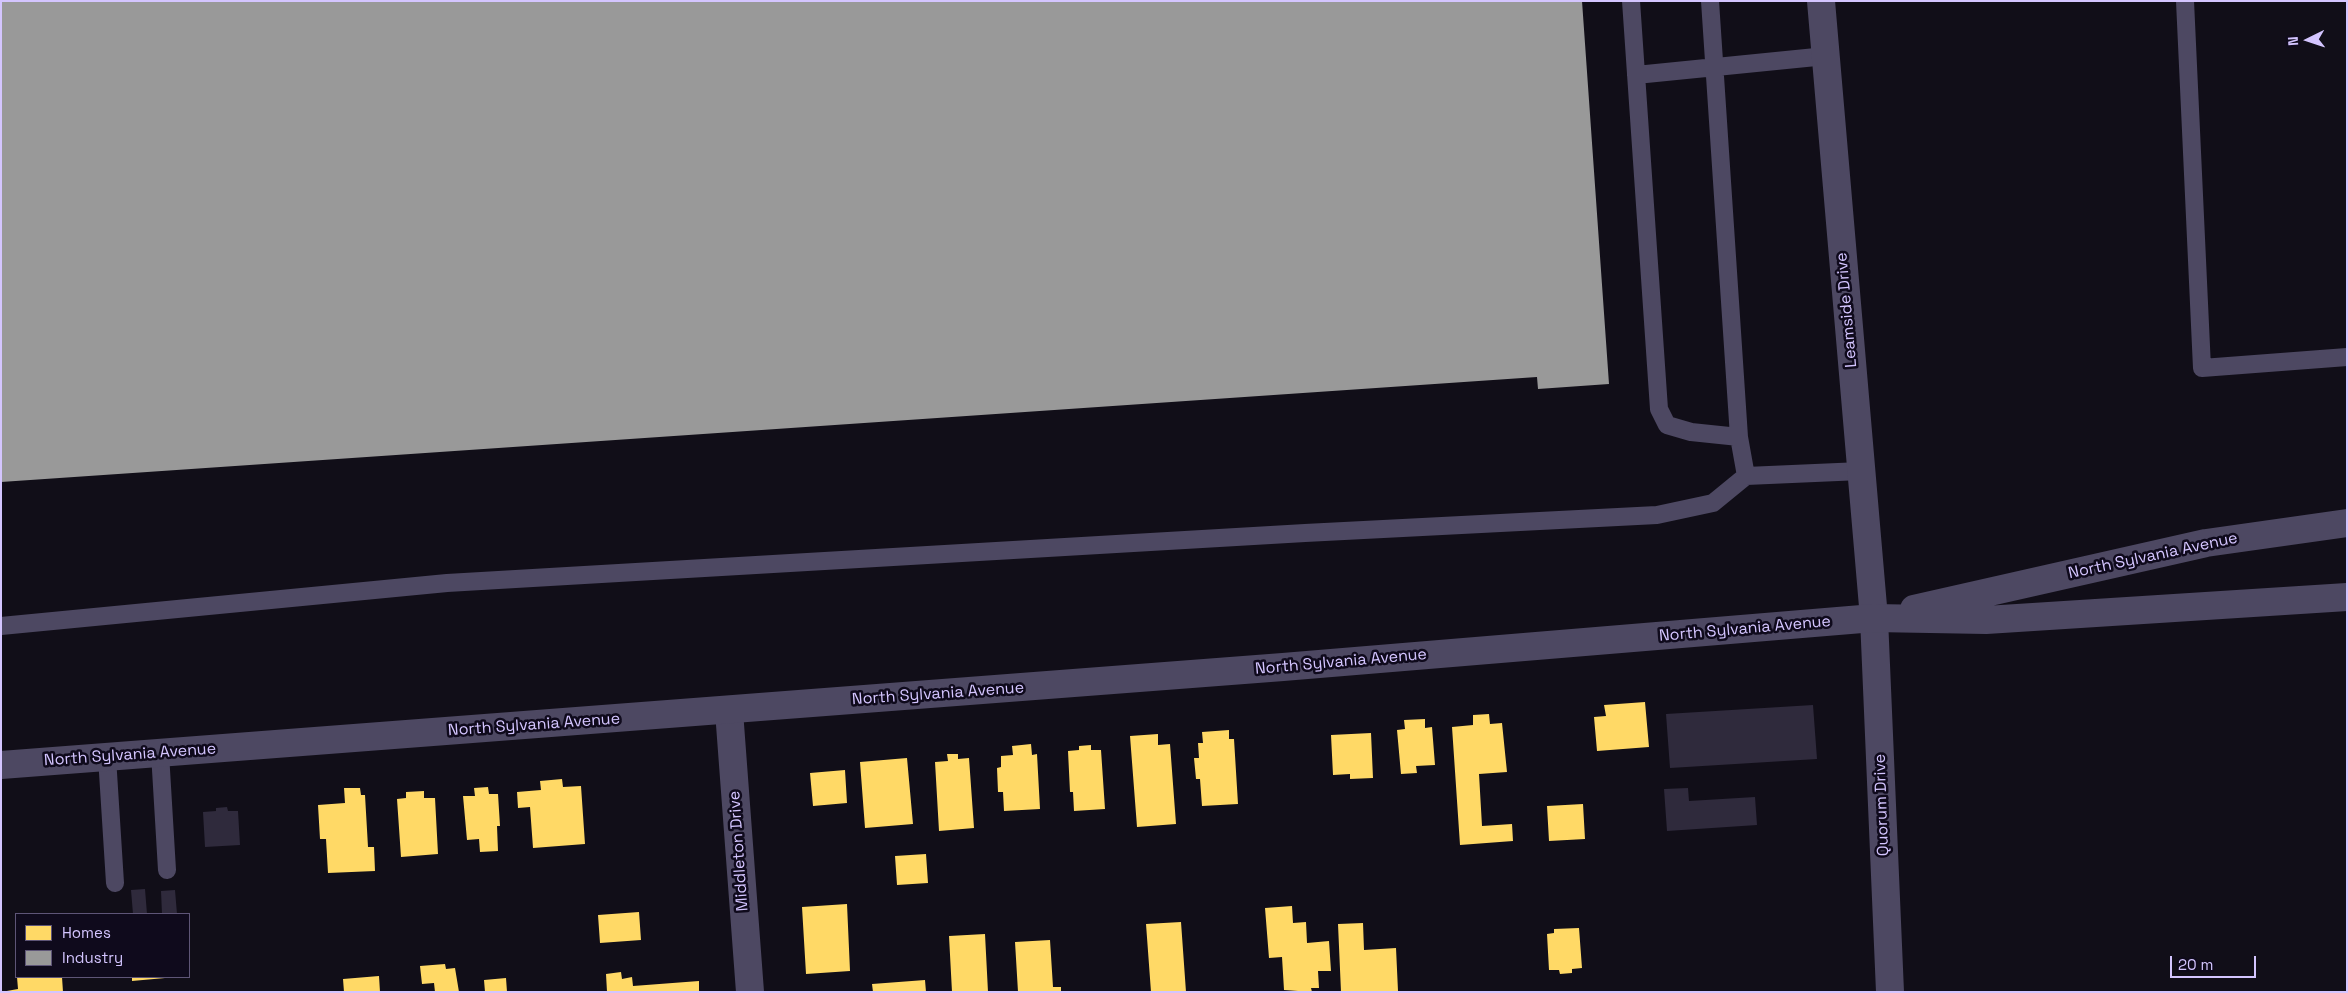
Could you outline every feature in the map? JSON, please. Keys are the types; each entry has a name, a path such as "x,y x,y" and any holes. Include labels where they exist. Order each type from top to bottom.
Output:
{"street":[{"name":"Leamside Drive","path":"1821,1 1874,618"},
{"name":"North Sylvania Avenue","path":"1874,618 2206,543 2347,523"},
{"name":"North Sylvania Avenue","path":"1,765 1283,668 1874,618 1986,620 2347,597"},
{"name":"Quorum Drive","path":"1874,618 1890,992"},
{"name":"Middleton Drive","path":"728,711 750,992"}],"lane":[{"path":"1631,1 1659,409 1667,425 1691,432 1739,437"},
{"path":"1710,1 1739,437 1746,476"},
{"path":"2185,1 2202,368 2347,356"},
{"path":"1636,76 1826,56"},
{"path":"1,626 447,583 1305,533 1657,515 1713,503 1746,476 1861,471"},
{"path":"160,753 167,870"},
{"path":"107,757 115,883"}],"building: Homes":[{"path":"1645,702 1649,747 1597,751 1594,717 1606,716 1604,705"},
{"path":"1489,714 1490,724 1502,723 1507,772 1479,774 1482,826 1512,824 1513,841 1460,845 1452,727 1473,725 1473,715"},
{"path":"1425,719 1425,728 1432,727 1435,765 1416,766 1417,773 1401,774 1397,730 1405,729 1404,720"},
{"path":"1229,730 1229,739 1234,739 1238,804 1202,806 1200,779 1196,779 1194,758 1199,758 1198,743 1203,743 1202,732"},
{"path":"1371,733 1373,778 1350,779 1350,774 1333,775 1331,735"},
{"path":"1158,734 1158,745 1170,744 1176,824 1137,827 1130,736"},
{"path":"1031,744 1032,755 1037,754 1040,809 1004,811 1003,792 998,792 997,768 1001,767 1001,756 1013,755 1012,746"},
{"path":"1091,745 1091,750 1101,750 1105,809 1074,811 1073,792 1070,792 1068,751 1079,750 1079,746"},
{"path":"947,754 958,754 958,759 969,758 974,828 939,831 935,762 948,761"},
{"path":"907,758 913,824 865,828 860,762"},
{"path":"845,770 847,803 813,806 810,773"},
{"path":"562,779 563,787 581,786 585,844 533,848 530,807 518,808 517,792 541,790 540,781"},
{"path":"488,787 489,794 498,794 500,826 497,826 498,851 480,852 479,839 467,840 463,796 475,796 474,788"},
{"path":"344,788 360,788 361,795 365,795 368,847 374,847 375,871 328,873 326,839 320,839 318,805 345,803"},
{"path":"424,791 424,798 435,798 438,854 401,857 397,799 406,798 406,792"},
{"path":"1583,804 1585,839 1549,841 1547,806"},
{"path":"926,854 928,883 897,885 895,856"},
{"path":"847,904 850,971 806,974 802,907"},
{"path":"1292,906 1293,923 1306,922 1307,943 1329,941 1331,971 1318,971 1319,988 1311,988 1312,992 1284,990 1282,957 1269,958 1265,908"},
{"path":"639,912 641,940 600,943 598,915"},
{"path":"1181,922 1186,992 1151,992 1146,924"},
{"path":"1363,923 1364,950 1396,948 1398,991 1341,992 1338,924"},
{"path":"1579,928 1582,968 1572,969 1572,973 1560,974 1559,970 1549,970 1547,934 1554,933 1554,929"},
{"path":"985,934 988,992 952,992 949,936"},
{"path":"1050,940 1053,987 1061,987 1061,992 1018,992 1015,942"},
{"path":"445,964 446,969 455,968 459,992 435,992 434,983 422,984 420,966"},
{"path":"621,972 622,979 632,977 633,986 699,981 699,992 607,992 606,974"},
{"path":"379,976 380,992 344,992 343,979"},
{"path":"17,978 62,978 63,992 1,992 18,989"},
{"path":"132,978 165,978 132,981"},
{"path":"506,978 507,992 485,992 484,980"},
{"path":"925,980 926,992 873,992 872,984"}],"building: Industry":[{"path":"1,1 1582,1 1609,384 1538,389 1537,377 1,482"}],"building: Other":[{"path":"1813,705 1817,759 1670,768 1666,714"},
{"path":"1688,788 1689,801 1755,797 1757,825 1667,831 1664,789"},
{"path":"227,807 228,811 238,811 240,845 205,847 203,812 216,811 216,808"},
{"path":"145,889 147,913 133,913 131,890"},
{"path":"175,890 177,913 162,913 161,891"}]}
